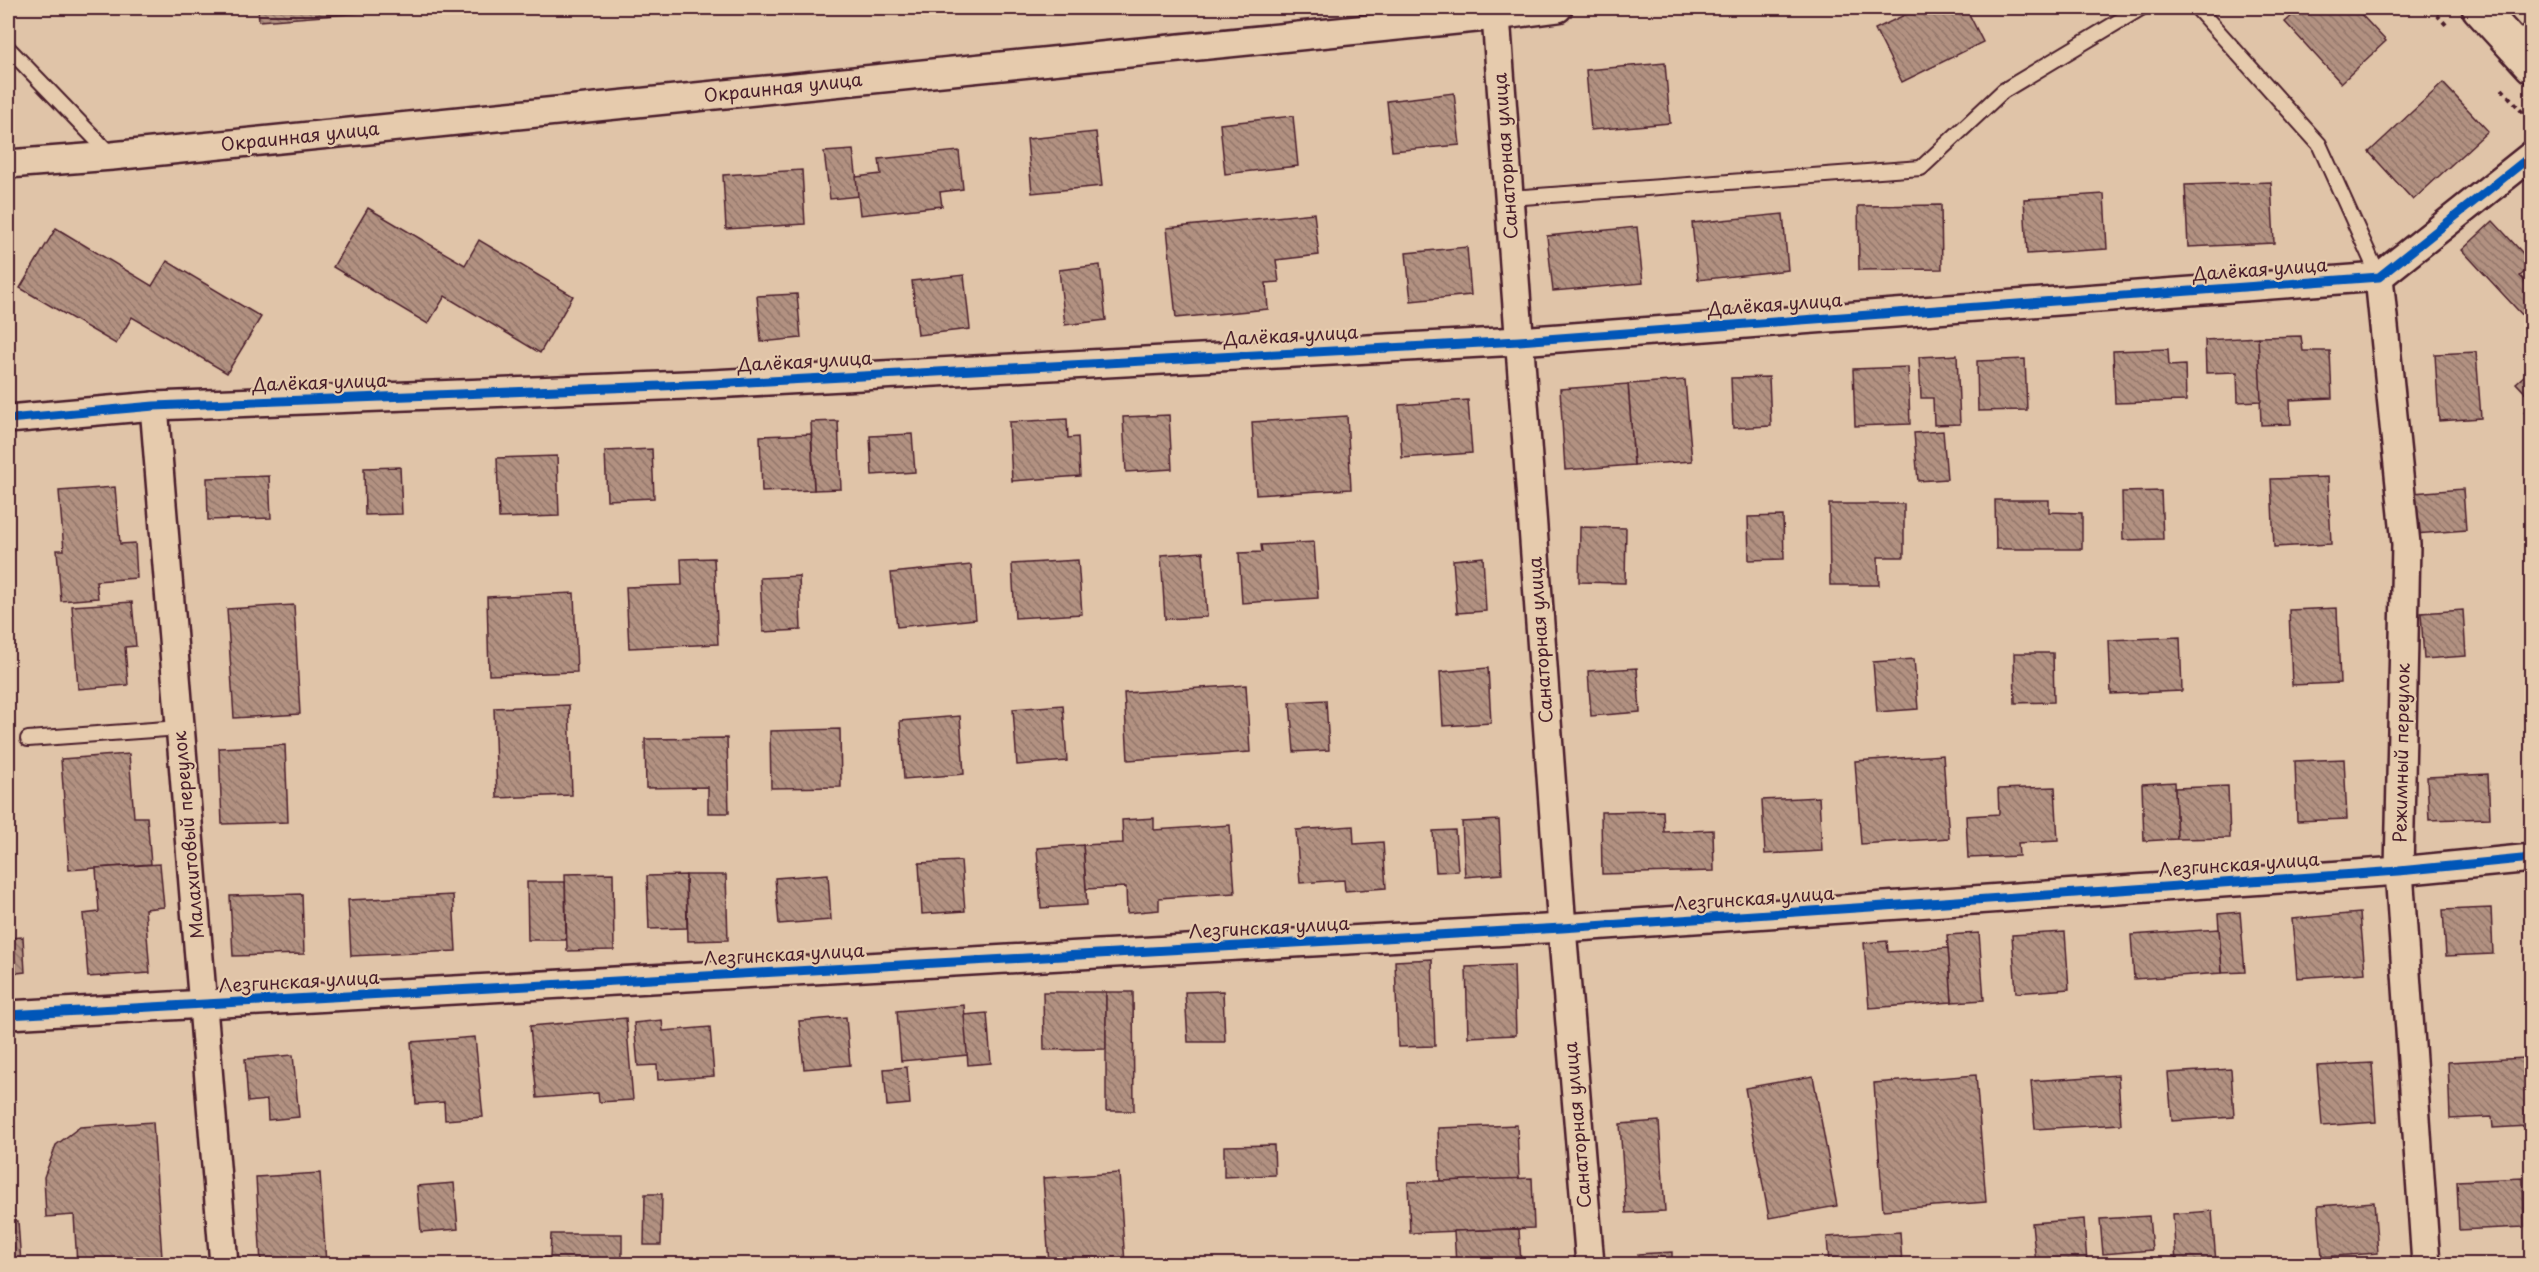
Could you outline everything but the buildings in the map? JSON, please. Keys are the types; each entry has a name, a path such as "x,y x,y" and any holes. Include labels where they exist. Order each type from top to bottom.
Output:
{"street":[{"name":"Окраинная улица","path":"8,164 112,156 1558,8"},
{"path":"2479,8 2526,46"},
{"name":"Санаторная улица","path":"1496,16 1562,928 1590,1264"},
{"path":"2379,278 2532,155"},
{"name":"Далёкая улица","path":"8,419 154,406 712,384 1519,341 2379,278"},
{"name":"Режимный переулок","path":"2379,278 2406,544 2399,871 2426,1264"},
{"name":"Малахитовый переулок","path":"154,406 224,1264"},
{"name":"Лезгинская улица","path":"8,1016 203,1003 1562,928 2399,871 2532,858"}],"lane":[{"path":"1510,198 1921,168 2003,91 2141,8"},
{"path":"2197,8 2319,144 2379,278"},
{"path":"8,48 112,156"},
{"path":"28,739 180,728"}],"cycle path":[{"path":"8,419 154,406 712,384 1519,341 2379,277 2532,155"},
{"path":"8,1015 1562,928 2399,871 2532,858"}]}
